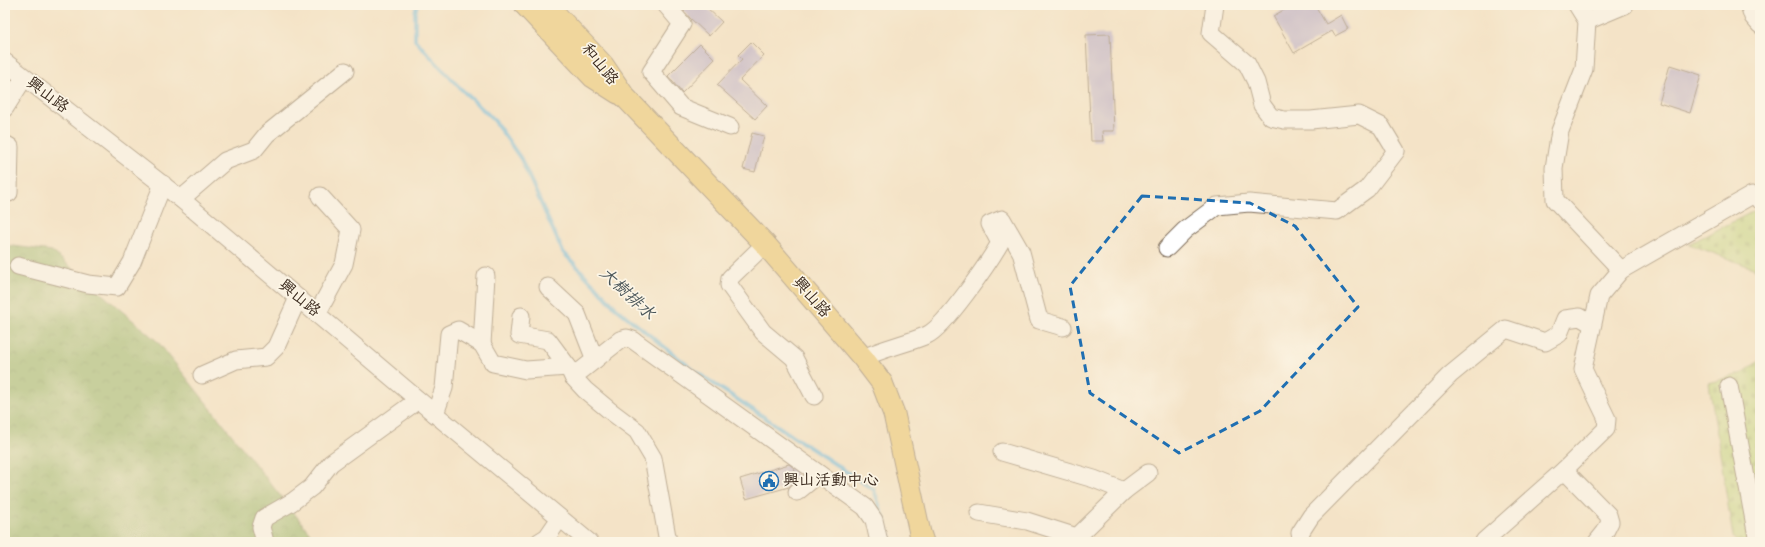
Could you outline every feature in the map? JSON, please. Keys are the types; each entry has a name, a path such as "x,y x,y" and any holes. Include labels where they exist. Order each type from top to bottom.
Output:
{"main road":[{"name":"和山路","path":"524,5 593,78 624,96"},
{"name":"和山路","path":"547,5 603,65 624,96"},
{"name":"興山路","path":"624,96 765,244 864,358 882,383 894,414 923,542"}],"street":[{"path":"666,5 682,24 651,72 682,107 730,127"},
{"path":"1167,248 1185,230 1217,206 1249,203 1337,211 1367,189 1396,151 1381,126 1359,115 1311,120 1284,120 1271,117 1262,105 1256,82 1247,64 1211,33 1215,5"},
{"path":"1577,5 1587,21 1584,69 1560,131 1554,168 1555,200 1621,270"},
{"path":"1587,21 1625,5"},
{"path":"1749,5 1753,17 1760,25"},
{"name":"興山路","path":"5,62 163,184 418,400 589,542"},
{"path":"181,199 225,161 254,150 267,134 345,71"},
{"path":"5,108 24,78"},
{"path":"5,144 10,147 9,193 5,193"},
{"path":"18,266 88,284 117,286 132,262 163,184"},
{"path":"1484,541 1564,470 1606,429 1607,419 1583,369 1599,296 1621,270 1752,195 1760,200"},
{"path":"317,314 344,264 351,230 320,196"},
{"path":"864,358 879,350 929,334 943,322 989,262 1000,243 990,224 1002,219 1021,252 1039,320 1063,327"},
{"path":"765,244 730,278 729,285 763,332 794,358 814,396"},
{"path":"482,344 486,276"},
{"path":"548,287 577,314 595,360"},
{"path":"202,375 236,360 266,357 276,347 298,298"},
{"path":"521,316 519,335 548,340 571,372 609,410 637,431 648,447 653,458 668,542"},
{"path":"1302,542 1300,533 1311,516 1450,375 1506,329 1545,342 1559,334 1565,319 1580,317 1592,324"},
{"path":"435,414 444,388 449,334 458,330 482,344 493,363 526,370 571,372 595,360 620,340 627,338 633,340 865,507 874,520 879,542"},
{"path":"1729,386 1758,542"},
{"path":"265,542 261,528 264,518 292,502 312,487 331,464 418,400"},
{"path":"1002,452 1094,479 1124,491"},
{"path":"1564,470 1608,514 1610,522 1605,532 1596,542"},
{"path":"980,513 1026,521 1075,540 1124,491 1148,473"},
{"path":"797,492 820,474"},
{"path":"539,542 547,537 560,518"}],"highlighted area":[{"path":"1142,196 1250,203 1295,226 1358,307 1260,411 1179,453 1090,393 1070,286"}],"green space":[{"path":"1760,208 1760,277 1753,268 1689,244"},
{"path":"5,245 52,251 158,342 317,542 5,542"},
{"path":"1760,360 1760,542 1737,542 1733,537 1709,383 1743,373"}],"building":[{"path":"679,5 704,5 722,22 709,36"},
{"path":"1293,5 1315,5 1326,24 1341,15 1348,29 1335,36 1332,31 1294,53 1273,16"},
{"path":"1110,34 1114,131 1102,131 1103,141 1091,141 1086,35"},
{"path":"751,42 764,55 740,80 767,106 755,119 717,85 742,59 738,55"},
{"path":"700,44 715,59 682,93 668,76"},
{"path":"1670,65 1701,75 1690,113 1659,103"},
{"path":"752,133 764,136 755,172 743,169"},
{"name":"興山活動中心","path":"789,464 794,468 797,479 789,487 746,499 740,479"}],"waterway":[{"name":"大樹排水","path":"417,5 415,13 415,40 459,87 494,120 521,159 563,252 617,309 696,372 874,490 892,542"}],"place":[{"name":"興山活動中心","path":"769,481"}]}
